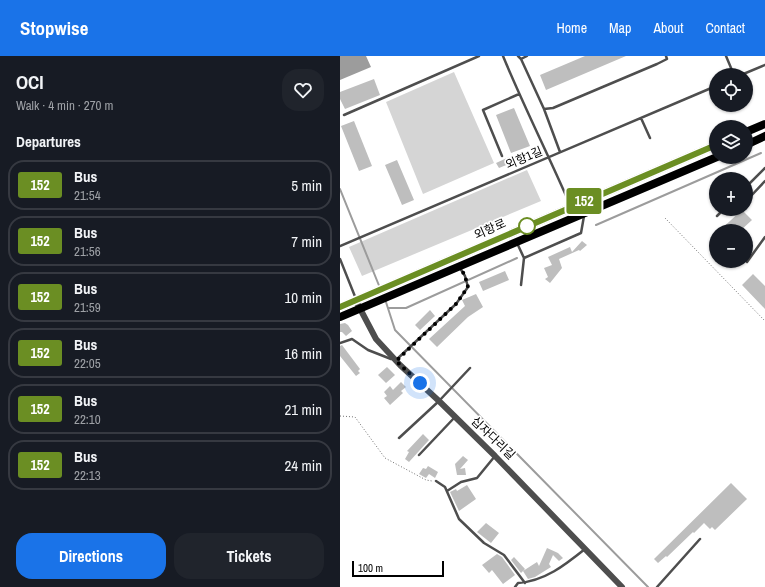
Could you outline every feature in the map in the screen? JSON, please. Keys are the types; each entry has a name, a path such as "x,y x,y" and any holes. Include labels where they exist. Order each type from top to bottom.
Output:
{"main road":[{"path":"753,129 765,124"},
{"path":"753,143 764,139"},
{"name":"외항로","path":"340,307 709,148"},
{"name":"외항로","path":"340,317 709,160"}],"street":[{"name":"십자다리길","path":"356,301 376,339 396,361 496,456 622,587"}],"lane":[{"path":"344,115 479,56"},
{"path":"504,56 519,94 550,157 571,207"},
{"path":"518,56 544,110 560,152"},
{"path":"520,59 527,56"},
{"path":"544,110 553,108 650,67 667,59 666,56"},
{"path":"726,56 731,68"},
{"path":"753,70 765,65"},
{"name":"외항1길","path":"340,246 709,89"},
{"path":"502,156 483,110 519,94"},
{"path":"641,118 650,138"},
{"path":"753,180 765,168"},
{"path":"753,194 765,181"},
{"path":"524,258 581,232 585,213"},
{"path":"753,254 765,237"},
{"path":"517,242 524,258 521,285"},
{"path":"340,259 356,301"},
{"path":"340,343 352,339 368,350 396,361 456,304 468,287 465,276 460,267"},
{"path":"399,438 439,401 470,368"},
{"path":"419,455 455,417"},
{"path":"447,491 461,482 477,478 496,456"},
{"path":"436,481 445,487 458,519 484,543 504,555 525,583"},
{"path":"657,587 700,539"},
{"path":"515,587 518,583 525,583 542,578 556,571 586,549"}],"path":[{"path":"665,218 765,322"},
{"path":"340,416 355,417 385,458 426,480 436,481"}],"shaded area":[{"path":"340,56 366,56 371,67 340,80"},
{"path":"454,72 494,163 423,194 386,102"},
{"path":"527,170 541,201 362,276 349,247"}],"building":[{"path":"585,56 626,56 546,90 540,75"},
{"path":"374,79 380,95 345,109 340,99 340,92"},
{"path":"514,108 530,146 511,153 496,115"},
{"path":"354,121 372,166 359,171 341,126"},
{"path":"509,157 511,163 499,168 496,163"},
{"path":"397,160 414,200 402,205 385,165"},
{"path":"735,216 748,216 752,220 748,224 727,224"},
{"path":"582,241 587,245 580,251 579,250 559,259 562,268 550,283 545,279 548,277 544,268 552,265 548,257 570,247 572,252"},
{"path":"505,271 509,280 483,291 479,282"},
{"path":"753,274 765,286 765,309 742,285"},
{"path":"476,294 483,307 468,317 437,347 429,339 465,306 462,300"},
{"path":"430,310 435,316 420,330 415,325"},
{"path":"345,323 352,331 346,336 340,332 340,324"},
{"path":"342,345 360,369 358,371 360,373 356,376 340,356 340,346"},
{"path":"387,367 395,375 386,383 378,375"},
{"path":"401,382 406,387 401,391 403,393 390,405 384,398 387,396 384,392 390,386 393,390"},
{"path":"423,434 429,440 409,462 405,459 409,452 407,451"},
{"path":"463,456 468,460 460,469 465,468 466,475 457,475 455,464"},
{"path":"428,466 438,472 435,478 429,474 426,478 419,474 423,468 426,469"},
{"path":"731,483 747,499 715,530 712,527 710,529 704,523 667,557 666,556 658,563 654,559"},
{"path":"467,485 476,499 459,511 450,492 456,489 457,491"},
{"path":"486,523 499,533 491,543 477,532"},
{"path":"547,548 558,553 563,558 559,561 553,555 549,564 551,567 535,577 528,579 523,571 537,562 539,566"},
{"path":"497,554 502,557 515,575 503,584 492,570 489,573 482,565"},
{"path":"514,557 525,569 521,573 511,560"}],"waterway":[{"path":"596,225 761,153"},
{"path":"340,189 380,288"},
{"path":"389,308 406,308 517,258"},
{"path":"385,299 395,330 648,587"}],"bus line":[{"name":"152","path":"340,307 709,148"}],"route":[{"path":"420,383 396,361 456,304 468,287 465,276 460,267 530,236 527,226"}]}
